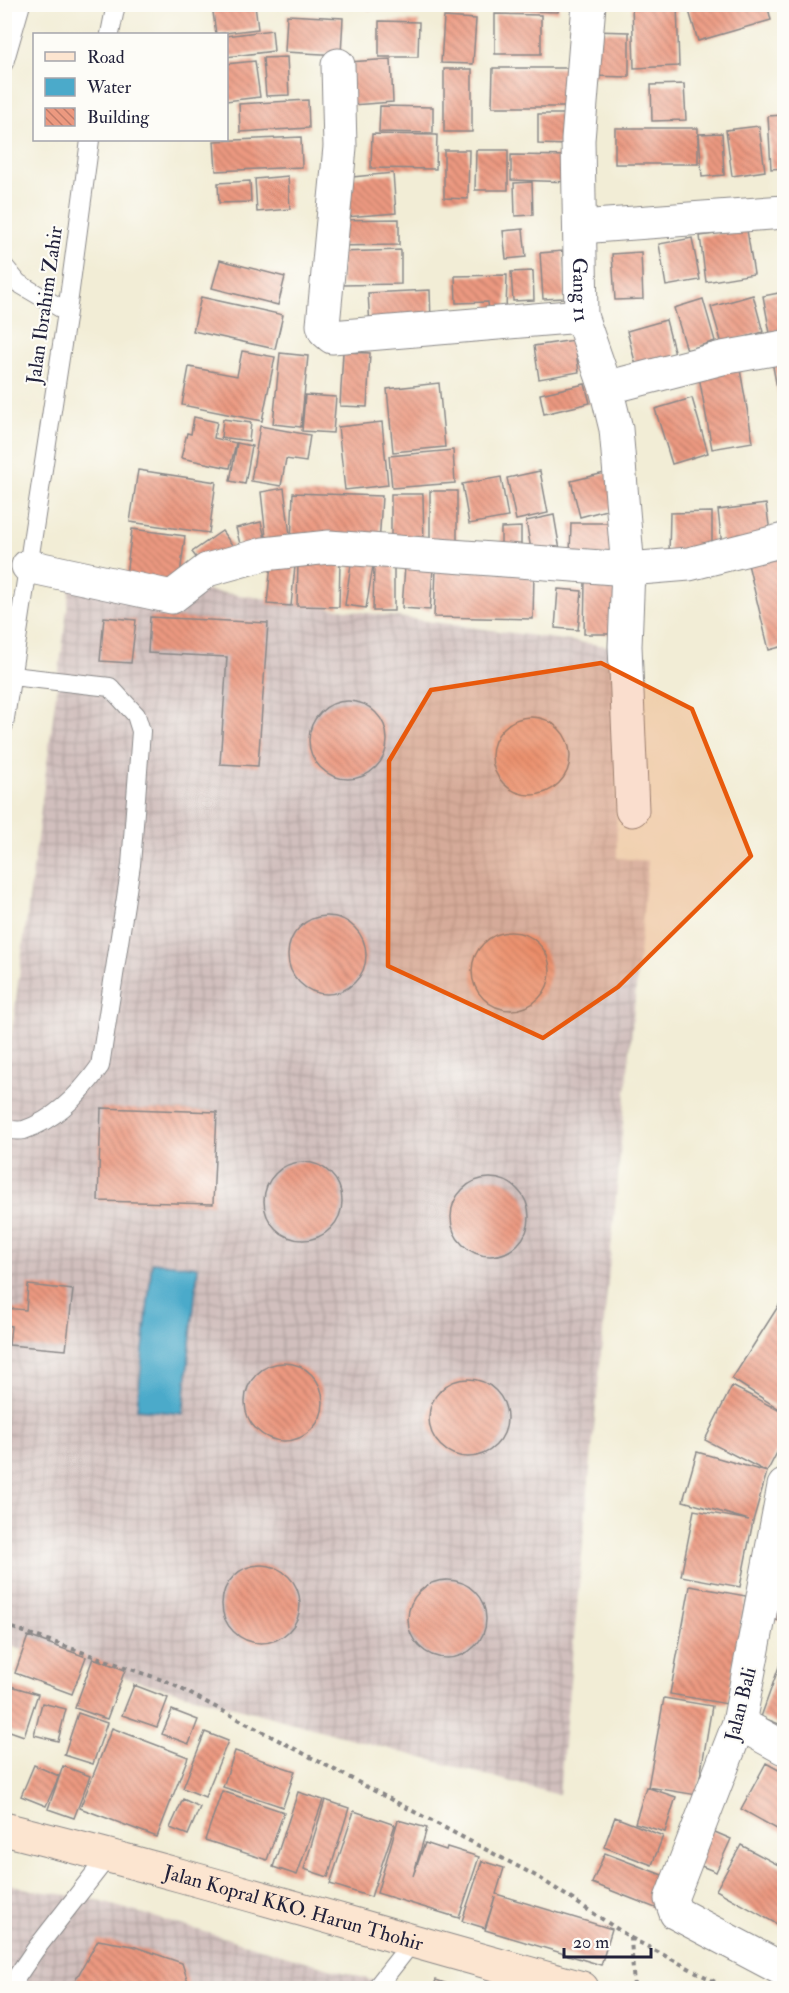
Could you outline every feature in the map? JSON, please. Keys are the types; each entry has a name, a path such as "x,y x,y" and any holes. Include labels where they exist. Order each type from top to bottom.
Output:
{"main road":[{"name":"Jalan Kopral KKO. Harun Thohir","path":"4,1829 109,1854 582,1989"}],"street":[{"name":"Gang 11","path":"589,4 578,140 581,316 606,388 616,429 628,569 625,646 632,810"},
{"path":"338,65 340,147 323,325 328,334 332,336 581,316"},
{"path":"580,227 784,212"},
{"path":"606,388 722,358 784,347"},
{"path":"28,566 172,597 207,570 264,554 329,547 628,569 689,564 784,540"},
{"name":"Jalan Bali","path":"784,1486 739,1723 671,1899 676,1913 784,1970"},
{"path":"739,1723 784,1748"}],"lane":[{"path":"4,63 21,4"},
{"path":"110,33 116,4"},
{"name":"Jalan Ibrahim Zahir","path":"4,725 90,141"},
{"path":"4,266 18,283 66,312"},
{"path":"4,1129 22,1131 47,1118 71,1102 100,1066 131,865 141,731 136,715 110,687 12,676"},
{"path":"9,1989 35,1950 109,1854"},
{"path":"376,1989 412,1942"}],"path":[{"path":"4,1625 168,1682 538,1877 631,1938 727,1989"},
{"path":"631,1938 634,1989"}],"highlighted area":[{"path":"601,663 692,709 751,856 618,987 543,1038 388,966 389,761 431,690"}],"shaded area":[{"path":"72,572 614,647 617,858 648,861 559,1795 5,1645 4,1091"},
{"path":"5,1883 32,1890 88,1898 398,1988 5,1988"}],"water":[{"path":"152,1262 198,1267 183,1414 137,1409"}],"building":[{"path":"368,4 398,4 398,10 368,10"},
{"path":"402,4 429,4 429,10 402,9"},
{"path":"492,4 559,4 558,12 492,10"},
{"path":"632,4 677,4 679,66 634,68"},
{"path":"687,4 767,4 771,20 698,41"},
{"path":"212,5 255,5 258,29 216,33"},
{"path":"495,14 541,15 541,54 495,54"},
{"path":"287,15 343,18 341,55 285,52"},
{"path":"444,17 476,19 473,64 441,63"},
{"path":"379,21 419,22 418,57 379,57"},
{"path":"272,30 274,51 228,57 228,36"},
{"path":"591,31 629,32 629,77 591,76"},
{"path":"287,57 289,95 266,96 263,58"},
{"path":"391,59 393,102 352,105 349,62"},
{"path":"255,61 260,97 228,101 228,64"},
{"path":"493,68 569,68 579,107 492,107"},
{"path":"444,69 472,69 472,132 444,132"},
{"path":"684,84 686,120 652,121 651,85"},
{"path":"308,100 309,128 240,132 239,104"},
{"path":"380,106 433,107 433,133 379,132"},
{"path":"538,114 569,114 569,145 538,144"},
{"path":"784,115 784,168 771,169 768,116"},
{"path":"759,126 765,171 732,176 726,130"},
{"path":"615,128 698,128 698,164 615,164"},
{"path":"722,133 724,175 702,177 699,134"},
{"path":"372,134 437,135 436,169 371,168"},
{"path":"301,137 302,167 216,171 214,141"},
{"path":"444,150 469,150 468,199 444,198"},
{"path":"476,150 508,150 508,190 475,190"},
{"path":"511,155 573,156 572,182 511,180"},
{"path":"393,173 396,213 346,217 342,178"},
{"path":"288,176 290,209 257,212 255,179"},
{"path":"250,181 251,202 219,203 218,183"},
{"path":"532,182 533,215 515,216 514,183"},
{"path":"399,219 399,245 335,246 335,220"},
{"path":"523,229 526,257 506,259 503,231"},
{"path":"747,230 754,274 706,282 700,236"},
{"path":"692,238 700,280 666,286 659,244"},
{"path":"401,250 401,284 341,285 341,252"},
{"path":"563,251 565,298 543,299 540,253"},
{"path":"641,252 643,299 615,300 612,254"},
{"path":"220,260 285,277 278,305 212,288"},
{"path":"533,271 534,300 513,301 511,272"},
{"path":"507,275 506,312 489,313 488,302 456,303 455,276"},
{"path":"430,290 431,323 370,326 368,293"},
{"path":"784,292 784,330 770,333 763,296"},
{"path":"753,295 763,332 722,344 711,307"},
{"path":"201,297 283,315 275,349 193,331"},
{"path":"703,299 715,341 687,350 674,308"},
{"path":"666,320 678,366 639,377 627,331"},
{"path":"574,340 579,372 539,379 534,346"},
{"path":"242,351 275,357 262,421 182,405 189,367 237,376"},
{"path":"343,352 370,353 367,407 340,406"},
{"path":"280,353 308,356 301,427 273,424"},
{"path":"784,358 784,420 783,421 772,361"},
{"path":"739,364 753,442 712,449 698,371"},
{"path":"439,383 445,447 393,452 387,389"},
{"path":"585,384 590,403 544,414 540,394"},
{"path":"305,395 336,397 333,433 302,431"},
{"path":"692,398 708,453 672,464 655,409"},
{"path":"194,417 217,422 214,438 236,443 230,468 181,458 187,433 191,434"},
{"path":"223,419 251,423 249,441 221,437"},
{"path":"382,422 388,485 345,490 338,427"},
{"path":"260,426 310,435 306,462 286,459 281,486 251,481"},
{"path":"237,443 252,446 245,484 230,481"},
{"path":"453,450 455,483 392,488 389,456"},
{"path":"138,470 216,482 209,533 130,522"},
{"path":"540,471 548,513 516,520 507,478"},
{"path":"613,471 621,506 580,517 571,481"},
{"path":"501,477 508,517 469,524 462,484"},
{"path":"284,488 291,543 293,493 382,496 379,546 242,552 236,528 261,522 267,546 261,492"},
{"path":"430,491 457,491 457,547 430,547"},
{"path":"391,494 423,494 424,547 391,547"},
{"path":"766,504 771,539 722,546 718,510"},
{"path":"712,512 712,555 669,555 670,513"},
{"path":"554,515 561,556 533,561 526,521"},
{"path":"571,523 613,523 612,556 570,555"},
{"path":"521,527 521,557 501,557 501,528"},
{"path":"132,529 185,536 178,590 125,583"},
{"path":"222,531 233,546 204,568 192,552"},
{"path":"784,546 784,646 769,650 746,556"},
{"path":"352,557 374,560 366,608 345,605"},
{"path":"298,560 340,561 339,607 297,606"},
{"path":"271,564 295,566 291,606 267,604"},
{"path":"374,565 394,565 394,611 373,611"},
{"path":"405,566 433,568 430,610 402,608"},
{"path":"436,569 534,572 533,619 434,617"},
{"path":"585,581 618,582 616,634 584,634"},
{"path":"558,589 582,591 578,630 555,628"},
{"path":"104,617 136,620 131,663 100,661"},
{"path":"150,617 268,623 258,766 220,764 227,657 148,653"},
{"path":"348,701 363,704 375,713 384,725 387,740 384,755 375,767 363,776 348,779 333,776 321,767 312,755 309,740 312,725 321,713 333,704"},
{"path":"531,717 546,720 563,734 570,756 567,771 553,788 531,795 516,792 499,778 492,756 495,741 509,724"},
{"path":"327,916 342,919 354,928 363,940 366,955 363,970 354,982 342,991 327,994 312,991 300,982 291,970 288,955 291,940 300,928 312,919"},
{"path":"511,932 526,935 538,944 547,956 550,971 547,986 538,998 526,1007 511,1010 496,1007 484,998 475,986 472,971 475,956 484,944 496,935"},
{"path":"101,1108 217,1112 213,1204 98,1201"},
{"path":"303,1162 318,1165 330,1174 339,1186 342,1201 339,1216 330,1228 318,1237 303,1240 288,1237 276,1228 267,1216 264,1201 267,1186 276,1174 288,1165"},
{"path":"490,1178 505,1181 517,1190 526,1202 529,1217 526,1232 517,1244 505,1253 490,1256 475,1253 463,1244 454,1232 451,1217 454,1202 463,1190 475,1181"},
{"path":"28,1285 73,1290 66,1350 9,1345 11,1326 4,1325 4,1308 26,1310"},
{"path":"784,1297 784,1412 732,1379"},
{"path":"284,1363 299,1366 311,1375 320,1387 323,1402 320,1417 311,1429 299,1438 284,1441 269,1438 257,1429 248,1417 245,1402 248,1387 257,1375 269,1366"},
{"path":"468,1379 483,1382 495,1391 504,1403 507,1418 504,1433 495,1445 483,1454 468,1457 453,1454 441,1445 432,1433 429,1418 432,1403 441,1391 453,1382"},
{"path":"732,1386 784,1413 784,1439 767,1472 705,1440"},
{"path":"697,1452 767,1472 753,1521 740,1587 681,1576 694,1510 749,1520 683,1501"},
{"path":"261,1565 276,1568 288,1577 297,1589 300,1604 297,1619 288,1631 276,1640 261,1643 246,1640 234,1631 225,1619 222,1604 225,1589 234,1577 246,1568"},
{"path":"447,1580 462,1583 474,1592 483,1604 486,1619 483,1634 474,1646 462,1655 447,1658 432,1655 420,1646 411,1634 408,1619 411,1604 420,1592 432,1583"},
{"path":"784,1584 784,1622 775,1620"},
{"path":"690,1586 746,1596 727,1704 670,1694"},
{"path":"28,1636 86,1657 72,1694 15,1673"},
{"path":"93,1658 125,1670 107,1719 75,1708"},
{"path":"781,1661 784,1662 784,1726 761,1717"},
{"path":"4,1684 38,1694 24,1736 4,1729"},
{"path":"134,1685 168,1698 157,1727 122,1715"},
{"path":"664,1698 712,1706 697,1795 648,1787"},
{"path":"42,1703 66,1709 58,1741 34,1735"},
{"path":"172,1710 198,1720 189,1744 162,1734"},
{"path":"78,1713 107,1723 93,1764 64,1755"},
{"path":"112,1728 188,1757 157,1837 80,1808"},
{"path":"205,1732 228,1741 205,1797 183,1788"},
{"path":"235,1751 295,1771 283,1807 223,1787"},
{"path":"766,1763 784,1773 784,1833 741,1809"},
{"path":"34,1765 59,1776 46,1806 21,1796"},
{"path":"63,1766 90,1776 74,1818 48,1809"},
{"path":"646,1787 676,1797 665,1832 635,1823"},
{"path":"222,1791 284,1812 267,1860 205,1840"},
{"path":"298,1792 323,1800 297,1875 273,1867"},
{"path":"183,1799 200,1807 188,1835 170,1828"},
{"path":"325,1800 349,1808 328,1877 304,1869"},
{"path":"354,1811 395,1825 371,1897 330,1884"},
{"path":"615,1817 663,1836 652,1865 604,1847"},
{"path":"398,1820 427,1828 413,1876 425,1843 479,1857 459,1918 377,1893"},
{"path":"708,1829 731,1839 716,1872 694,1863"},
{"path":"741,1845 784,1868 784,1928 716,1890"},
{"path":"605,1853 670,1878 658,1909 592,1883"},
{"path":"482,1861 504,1868 496,1894 612,1929 601,1965 485,1930 495,1897 485,1928 462,1921"},
{"path":"98,1940 133,1946 182,1963 190,1988 71,1988"},
{"path":"436,1980 459,1988 433,1988"}]}
